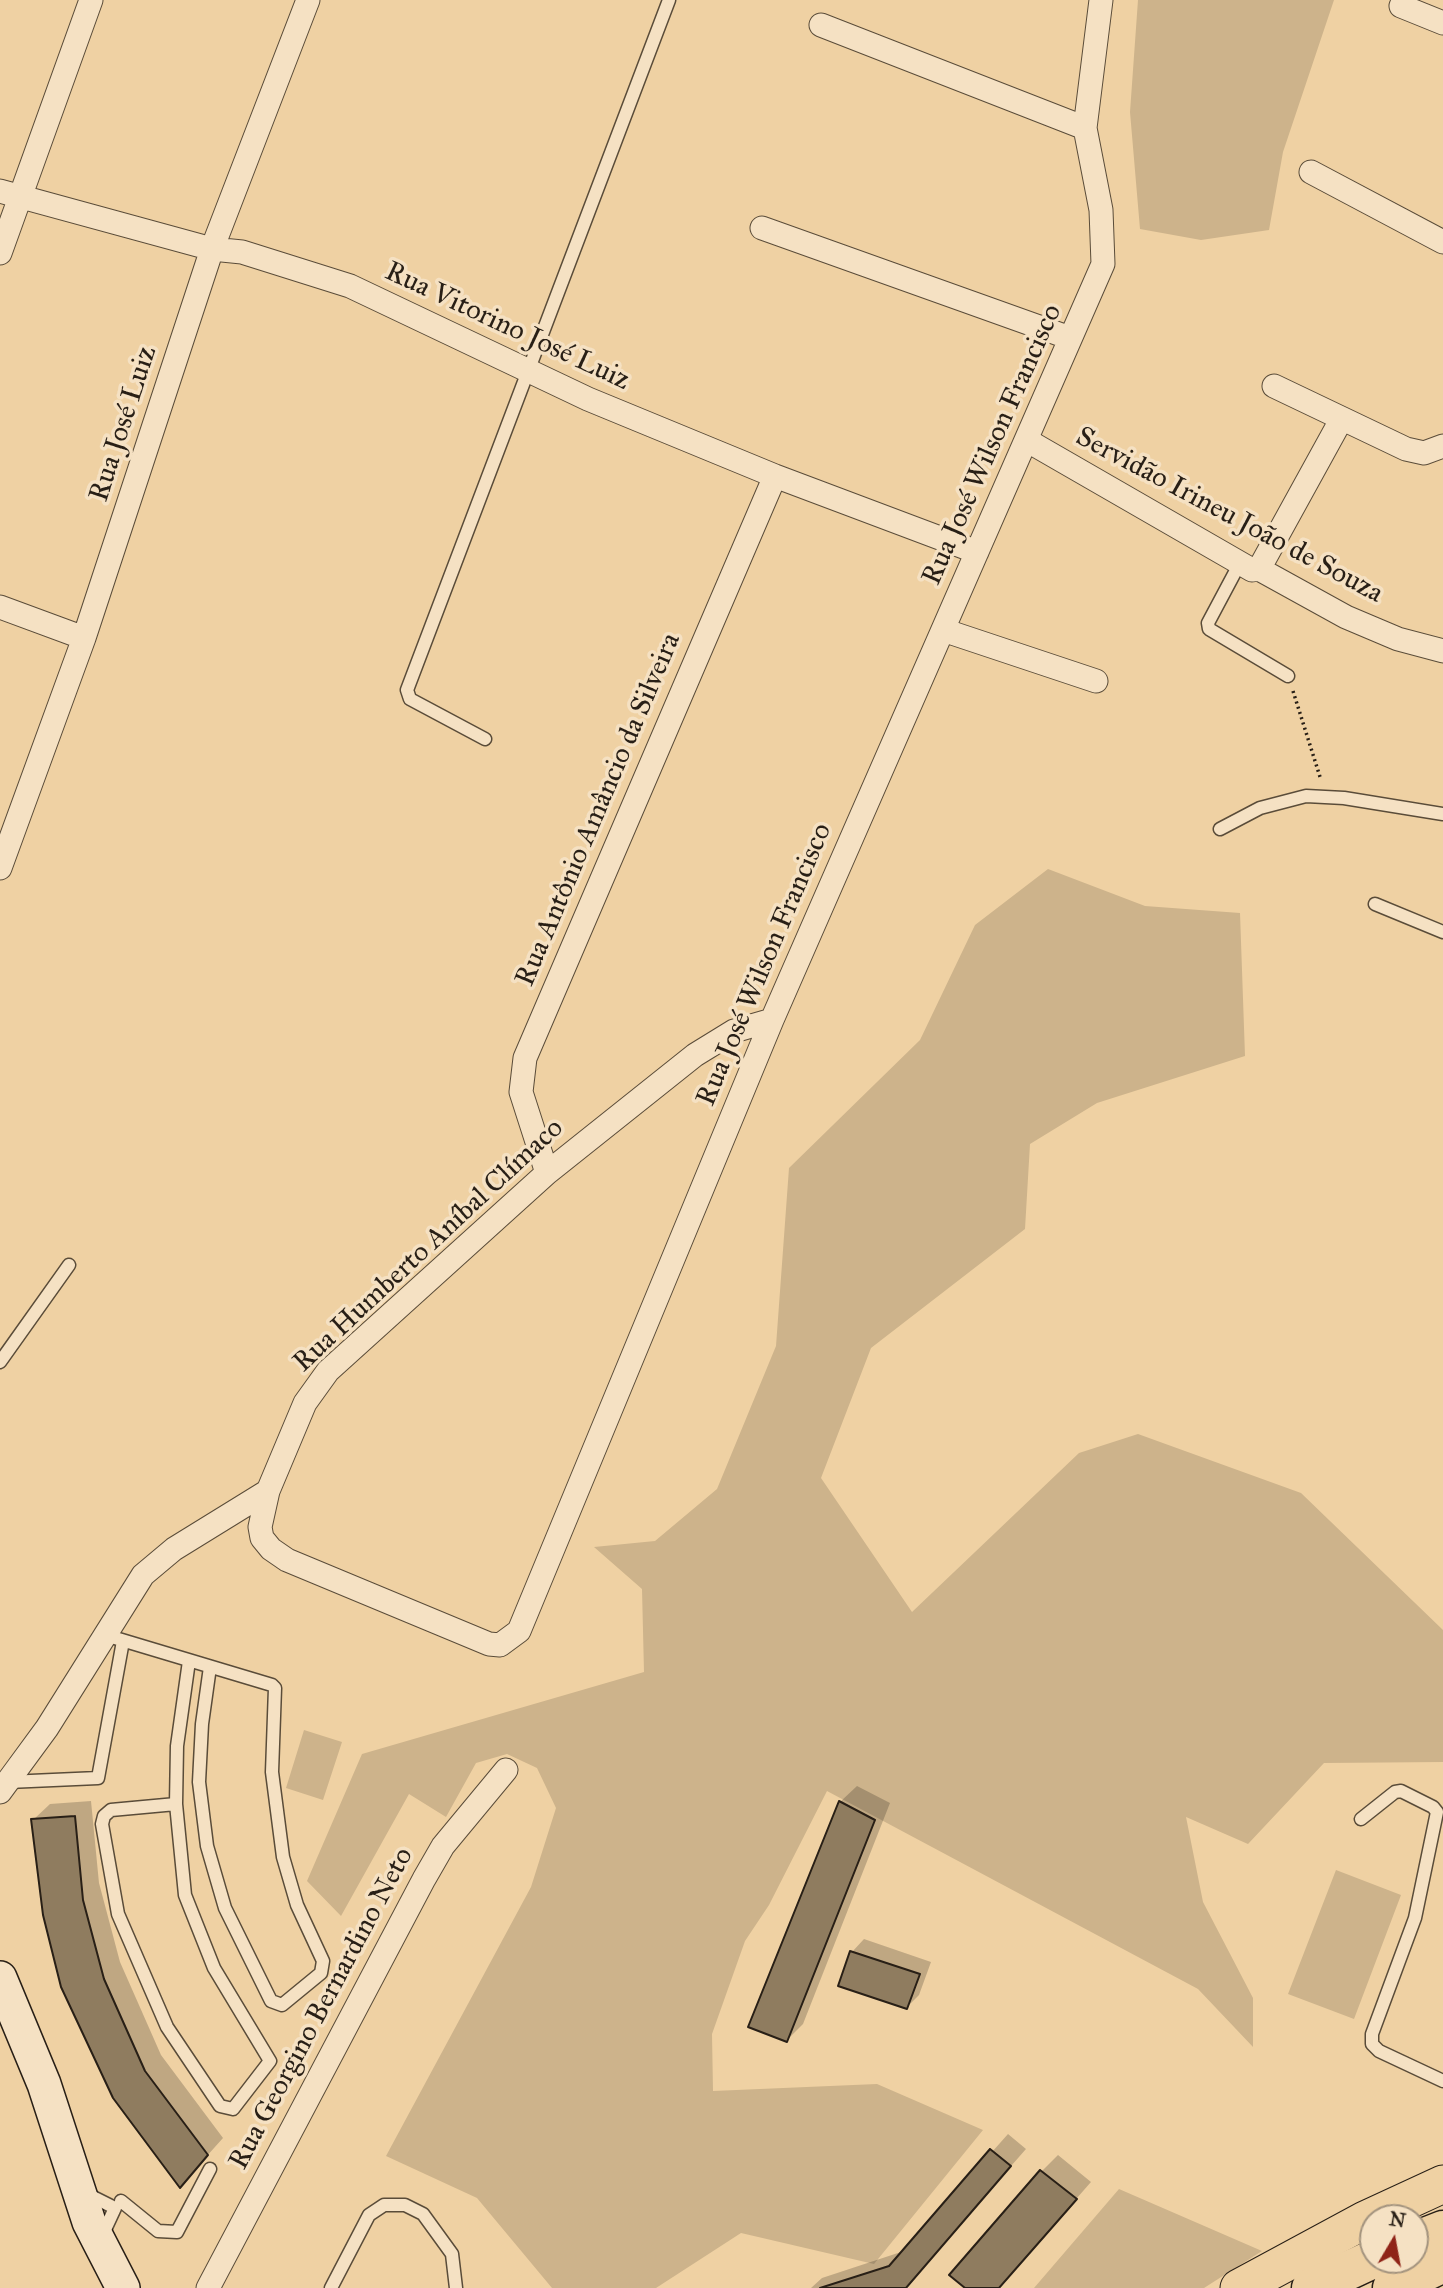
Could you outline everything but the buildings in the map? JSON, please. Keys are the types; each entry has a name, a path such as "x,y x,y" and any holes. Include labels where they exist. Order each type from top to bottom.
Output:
{"highway":[{"path":"1392,2288 1443,2263"},
{"path":"1311,2288 1359,2266"}],"main road":[{"path":"0,1978 44,2084 78,2190 99,2243 123,2288"},
{"path":"1238,2288 1365,2220 1443,2184"}],"street":[{"path":"0,253 10,193 91,0"},
{"name":"Rua José Luiz","path":"0,868 84,638 212,249 308,0"},
{"name":"Rua José Wilson Francisco","path":"268,1490 260,1527 262,1538 271,1549 287,1560 489,1644 500,1645 511,1640 519,1631 772,1020 1103,264 1100,198 1085,128 1101,0"},
{"path":"1401,6 1443,23"},
{"path":"821,25 1085,128"},
{"path":"1311,172 1443,242"},
{"name":"Rua Vitorino José Luiz","path":"10,193 212,249 242,252 350,286 430,327 530,369 588,399 775,476 977,552"},
{"path":"762,228 1070,338"},
{"path":"1274,386 1341,420 1413,451 1424,453 1443,446"},
{"path":"1250,565 1341,420"},
{"name":"Servidão Irineu João de Souza","path":"1028,440 1122,492 1154,515 1346,617 1398,639 1443,651"},
{"name":"Rua Antônio Amâncio da Silveira","path":"547,1173 521,1092 524,1058 775,476"},
{"path":"0,607 84,638"},
{"path":"943,630 1096,681"},
{"name":"Rua Humberto Aníbal Clímaco","path":"268,1490 305,1403 328,1371 547,1173 716,1041 734,1031 772,1020"},
{"path":"4,1787 114,1638 129,1592 157,1562 268,1490"},
{"name":"Rua Georgino Bernardino Neto","path":"208,2288 424,1879 443,1846 506,1770"}],"lane":[{"path":"485,739 410,699 407,690 669,0"},
{"path":"1250,565 1208,623 1209,629 1288,676"},
{"path":"1220,829 1286,799 1325,796 1443,814"},
{"path":"1376,904 1443,932"},
{"path":"0,1362 69,1265"},
{"path":"4,1787 98,1778 114,1638 272,1685 276,1693 272,1773 283,1857 297,1905 323,1967 282,2005 271,2001 225,1908 207,1846 199,1782 202,1724 210,1667"},
{"path":"176,1804 111,1811 104,1816 102,1824 118,1913 167,2026 220,2106 233,2109 270,2061 214,1968 186,1895 176,1804 177,1746 189,1661"},
{"path":"1361,1819 1395,1792 1401,1791 1433,1807 1437,1812 1415,1918 1373,2034 1372,2044 1379,2051 1443,2081"},
{"path":"121,2201 158,2231 177,2232 211,2169"},
{"path":"331,2288 369,2215 384,2205 405,2205 423,2214 452,2254 456,2288"}],"path":[{"path":"1288,676 1325,796"}],"shaded area":[{"path":"1138,0 1334,0 1283,152 1269,230 1201,240 1140,229 1130,112"},
{"path":"1048,869 1145,906 1240,913 1245,1056 1097,1103 1030,1144 1025,1229 871,1348 821,1478 912,1612 1079,1453 1138,1434 1301,1493 1443,1630 1443,1762 1324,1763 1248,1844 1186,1817 1203,1902 1253,1998 1253,2047 1198,1989 827,1791 769,1905 745,1941 712,2034 713,2091 877,2084 983,2130 874,2264 741,2233 656,2288 552,2288 477,2198 386,2156 531,1887 556,1808 537,1768 507,1754 476,1763 446,1817 409,1794 341,1916 307,1881 362,1754 644,1672 642,1589 594,1547 655,1541 717,1489 776,1346 789,1168 920,1040 975,925"},
{"path":"304,1730 342,1742 323,1800 286,1788"},
{"path":"1336,1870 1401,1895 1354,2019 1288,1994"},
{"path":"1119,2189 1262,2251 1204,2288 1034,2288"}]}
